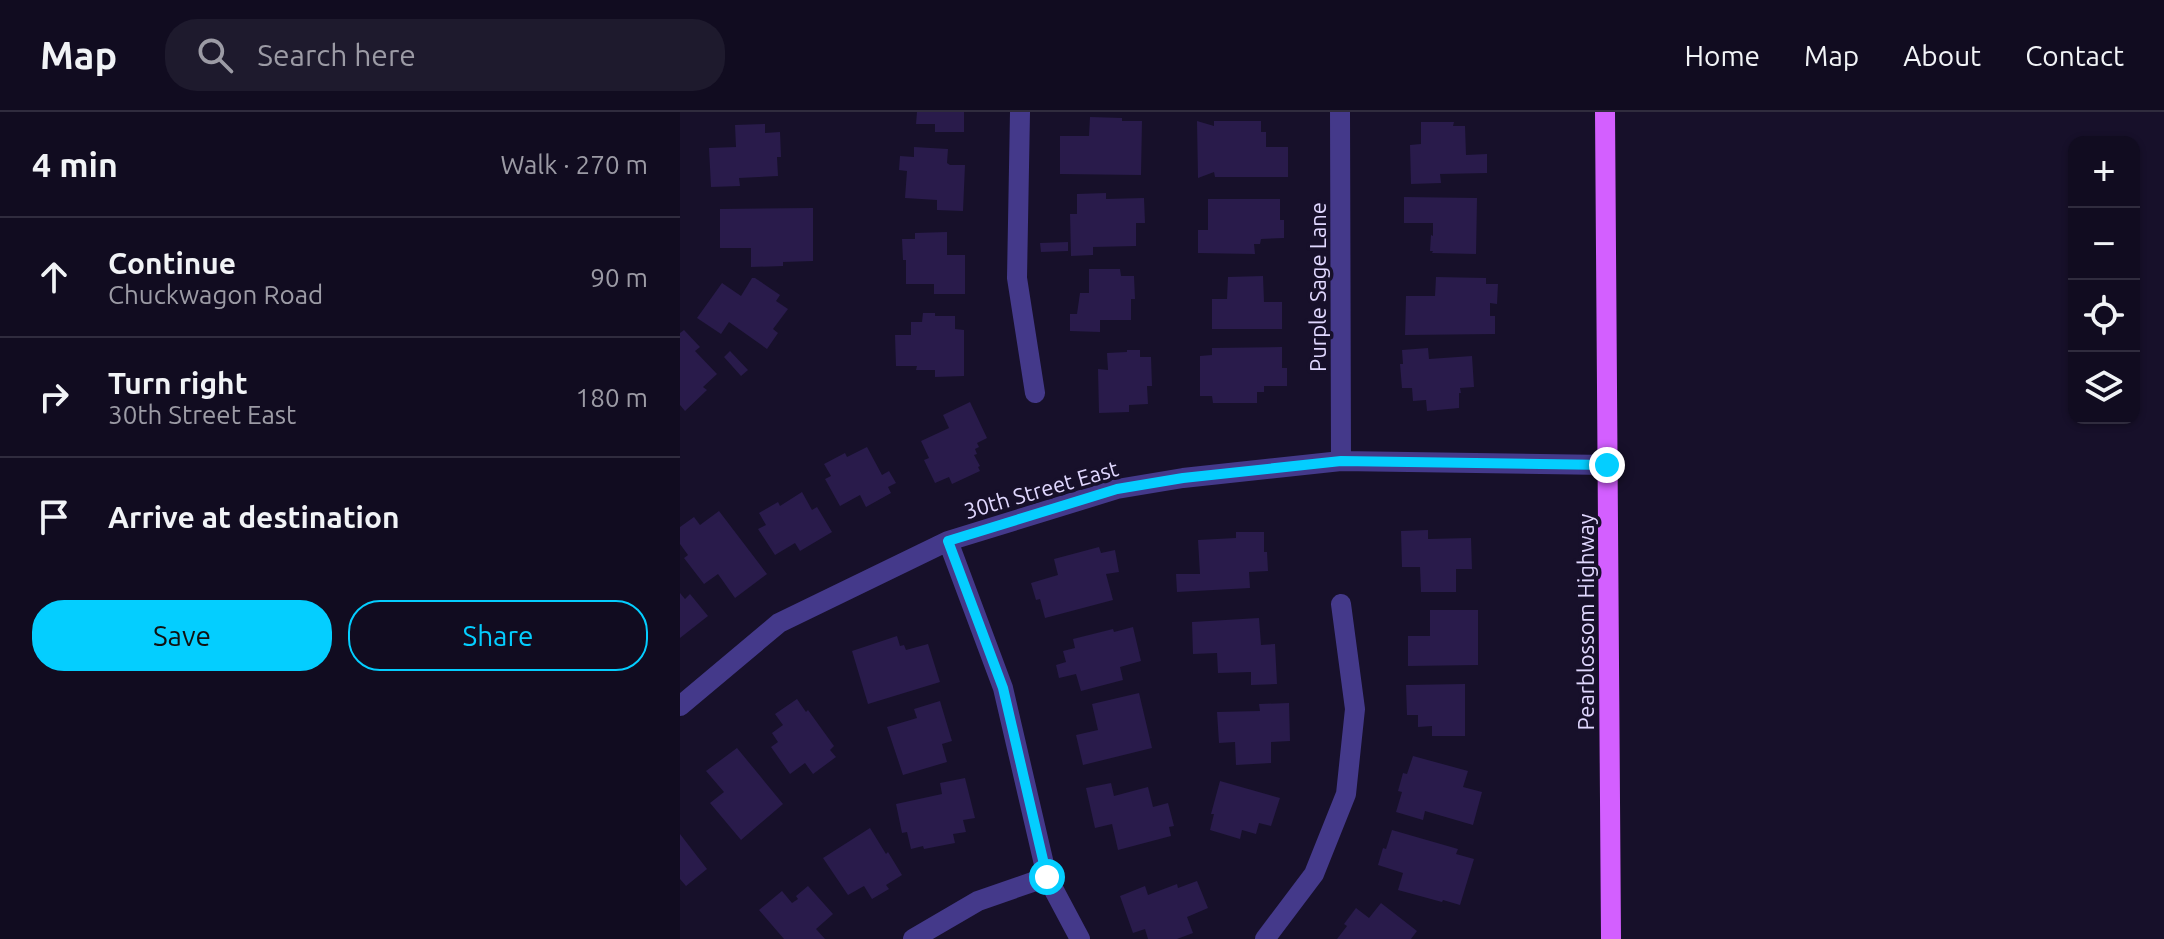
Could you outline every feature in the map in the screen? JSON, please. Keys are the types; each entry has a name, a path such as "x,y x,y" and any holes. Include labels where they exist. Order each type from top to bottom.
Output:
{"main road":[{"name":"Pearblossom Highway","path":"1605,112 1611,939"}],"street":[{"path":"1020,112 1017,278 1035,393"},
{"name":"Purple Sage Lane","path":"1340,112 1341,461"},
{"name":"30th Street East","path":"680,706 779,623 948,541 1117,489 1183,478 1341,461 1607,465"},
{"path":"948,541 1003,688 1047,877 1080,939"},
{"path":"1265,939 1314,874 1346,794 1355,709 1341,604"},
{"path":"913,939 978,901 1047,877"}],"building":[{"path":"917,112 964,112 964,132 935,132 935,124 916,124"},
{"path":"1090,117 1142,121 1141,175 1060,174 1060,136 1089,136"},
{"path":"1197,121 1214,126 1214,121 1261,121 1261,132 1266,132 1266,147 1288,147 1288,177 1215,177 1214,172 1198,178"},
{"path":"1421,122 1454,122 1453,126 1465,126 1466,155 1487,154 1487,173 1440,174 1441,183 1411,184 1410,145 1421,144"},
{"path":"765,124 765,133 780,132 778,176 739,178 740,186 711,187 709,148 736,147 735,125"},
{"path":"914,147 948,149 947,163 965,165 963,211 937,210 937,200 905,198 907,171 899,170 900,156 914,157"},
{"path":"1106,193 1106,199 1144,198 1145,223 1136,223 1136,246 1093,247 1093,255 1071,256 1070,214 1077,214 1077,194"},
{"path":"1404,197 1477,198 1476,254 1432,253 1433,223 1404,223"},
{"path":"1208,199 1280,199 1284,238 1261,239 1260,244 1254,244 1255,254 1198,253 1198,230 1208,230"},
{"path":"813,208 813,261 751,267 751,248 720,248 720,209"},
{"path":"947,232 947,255 965,255 965,294 934,294 934,284 906,284 902,239 915,239 915,233"},
{"path":"1068,242 1068,251 1041,252 1040,243"},
{"path":"1089,269 1120,269 1121,276 1134,276 1135,299 1131,299 1131,320 1100,320 1100,332 1070,331 1070,314 1077,314 1080,293 1089,293"},
{"path":"1263,276 1264,302 1282,302 1282,329 1212,329 1212,299 1227,299 1228,277"},
{"path":"1436,277 1486,278 1486,284 1498,284 1497,304 1490,303 1490,316 1495,316 1495,334 1405,335 1406,296 1435,296"},
{"path":"752,278 780,295 776,301 788,309 773,329 778,333 767,349 729,322 721,334 697,318 722,283 741,296"},
{"path":"923,313 955,316 955,329 964,330 964,376 935,377 935,370 896,366 895,335 911,335 911,322 922,322"},
{"path":"684,330 700,347 695,351 717,374 703,387 707,390 685,411 680,405 680,333"},
{"path":"1282,347 1282,368 1287,368 1287,386 1264,386 1264,392 1257,392 1257,403 1213,403 1212,396 1200,396 1200,356 1212,355 1212,348"},
{"path":"1428,348 1429,359 1472,356 1474,387 1460,388 1459,408 1427,411 1426,400 1413,401 1412,388 1402,388 1402,350"},
{"path":"1140,350 1140,357 1151,357 1152,386 1147,386 1148,404 1129,405 1129,412 1099,413 1098,369 1108,370 1107,353"},
{"path":"730,351 748,370 741,376 724,357"},
{"path":"970,402 987,438 977,443 979,447 975,449 980,471 952,484 949,477 935,483 924,460 929,458 921,441 949,428 943,415"},
{"path":"867,447 882,475 889,471 896,483 888,487 891,493 866,507 860,495 840,506 825,479 831,476 824,464 845,453 847,457"},
{"path":"802,492 812,510 817,507 832,532 800,551 795,543 775,555 758,529 766,525 759,513 778,502 780,506"},
{"path":"719,511 767,574 735,598 718,574 704,584 684,558 688,555 680,544 680,527 694,517 700,525"},
{"path":"1428,530 1428,539 1471,538 1472,569 1456,569 1456,592 1421,592 1420,567 1402,567 1401,531"},
{"path":"1236,532 1264,532 1268,571 1249,572 1250,588 1177,592 1176,574 1200,574 1198,540 1236,538"},
{"path":"1099,547 1101,553 1115,550 1119,572 1106,574 1113,600 1045,618 1040,599 1036,600 1031,583 1058,575 1054,559"},
{"path":"680,593 685,599 690,594 708,616 680,638"},
{"path":"1430,610 1478,610 1478,665 1408,666 1408,636 1430,636"},
{"path":"1259,618 1261,645 1275,644 1277,684 1251,685 1251,672 1218,673 1217,653 1193,654 1192,622"},
{"path":"1133,627 1141,661 1120,667 1123,680 1081,691 1076,674 1059,678 1056,665 1066,662 1063,651 1075,648 1073,639"},
{"path":"897,636 900,646 904,645 906,650 928,644 940,682 868,704 852,651"},
{"path":"1465,684 1465,736 1432,736 1432,726 1418,727 1418,715 1407,715 1406,685"},
{"path":"1139,693 1152,748 1083,765 1076,735 1098,730 1092,704"},
{"path":"797,699 834,746 830,750 836,757 813,774 805,763 790,774 771,747 778,742 772,733 783,725 775,714"},
{"path":"940,701 952,741 942,744 947,762 903,775 887,727 917,718 914,709"},
{"path":"1289,703 1290,741 1271,742 1271,763 1236,765 1235,742 1219,743 1217,712 1260,711 1259,704"},
{"path":"737,748 783,804 741,840 710,803 724,792 706,771"},
{"path":"1413,756 1468,771 1463,787 1482,792 1473,825 1425,811 1423,820 1396,812 1403,773 1407,774"},
{"path":"965,778 975,818 963,820 966,832 953,834 955,843 911,849 907,832 902,833 896,804 942,794 940,783"},
{"path":"1220,781 1280,798 1271,826 1259,823 1256,834 1242,830 1240,839 1210,830"},
{"path":"1111,783 1114,796 1148,787 1153,807 1168,803 1174,826 1169,827 1171,836 1118,850 1112,824 1095,828 1086,788"},
{"path":"870,828 902,875 886,885 889,889 872,899 864,886 848,895 823,858"},
{"path":"1392,830 1458,849 1456,854 1474,859 1460,905 1398,890 1403,873 1378,865"},
{"path":"680,834 707,869 686,886 680,879"},
{"path":"1197,881 1208,908 1187,917 1193,933 1177,939 1148,939 1145,929 1133,933 1120,896 1145,886 1148,895 1177,884 1178,888"},
{"path":"808,886 833,914 816,929 825,939 784,939 759,910 782,891 792,903"},
{"path":"1381,903 1417,931 1411,939 1337,939 1356,908 1369,918"}],"route":[{"path":"1047,877 1003,688 948,541 1117,489 1183,478 1341,461 1607,465"}]}
